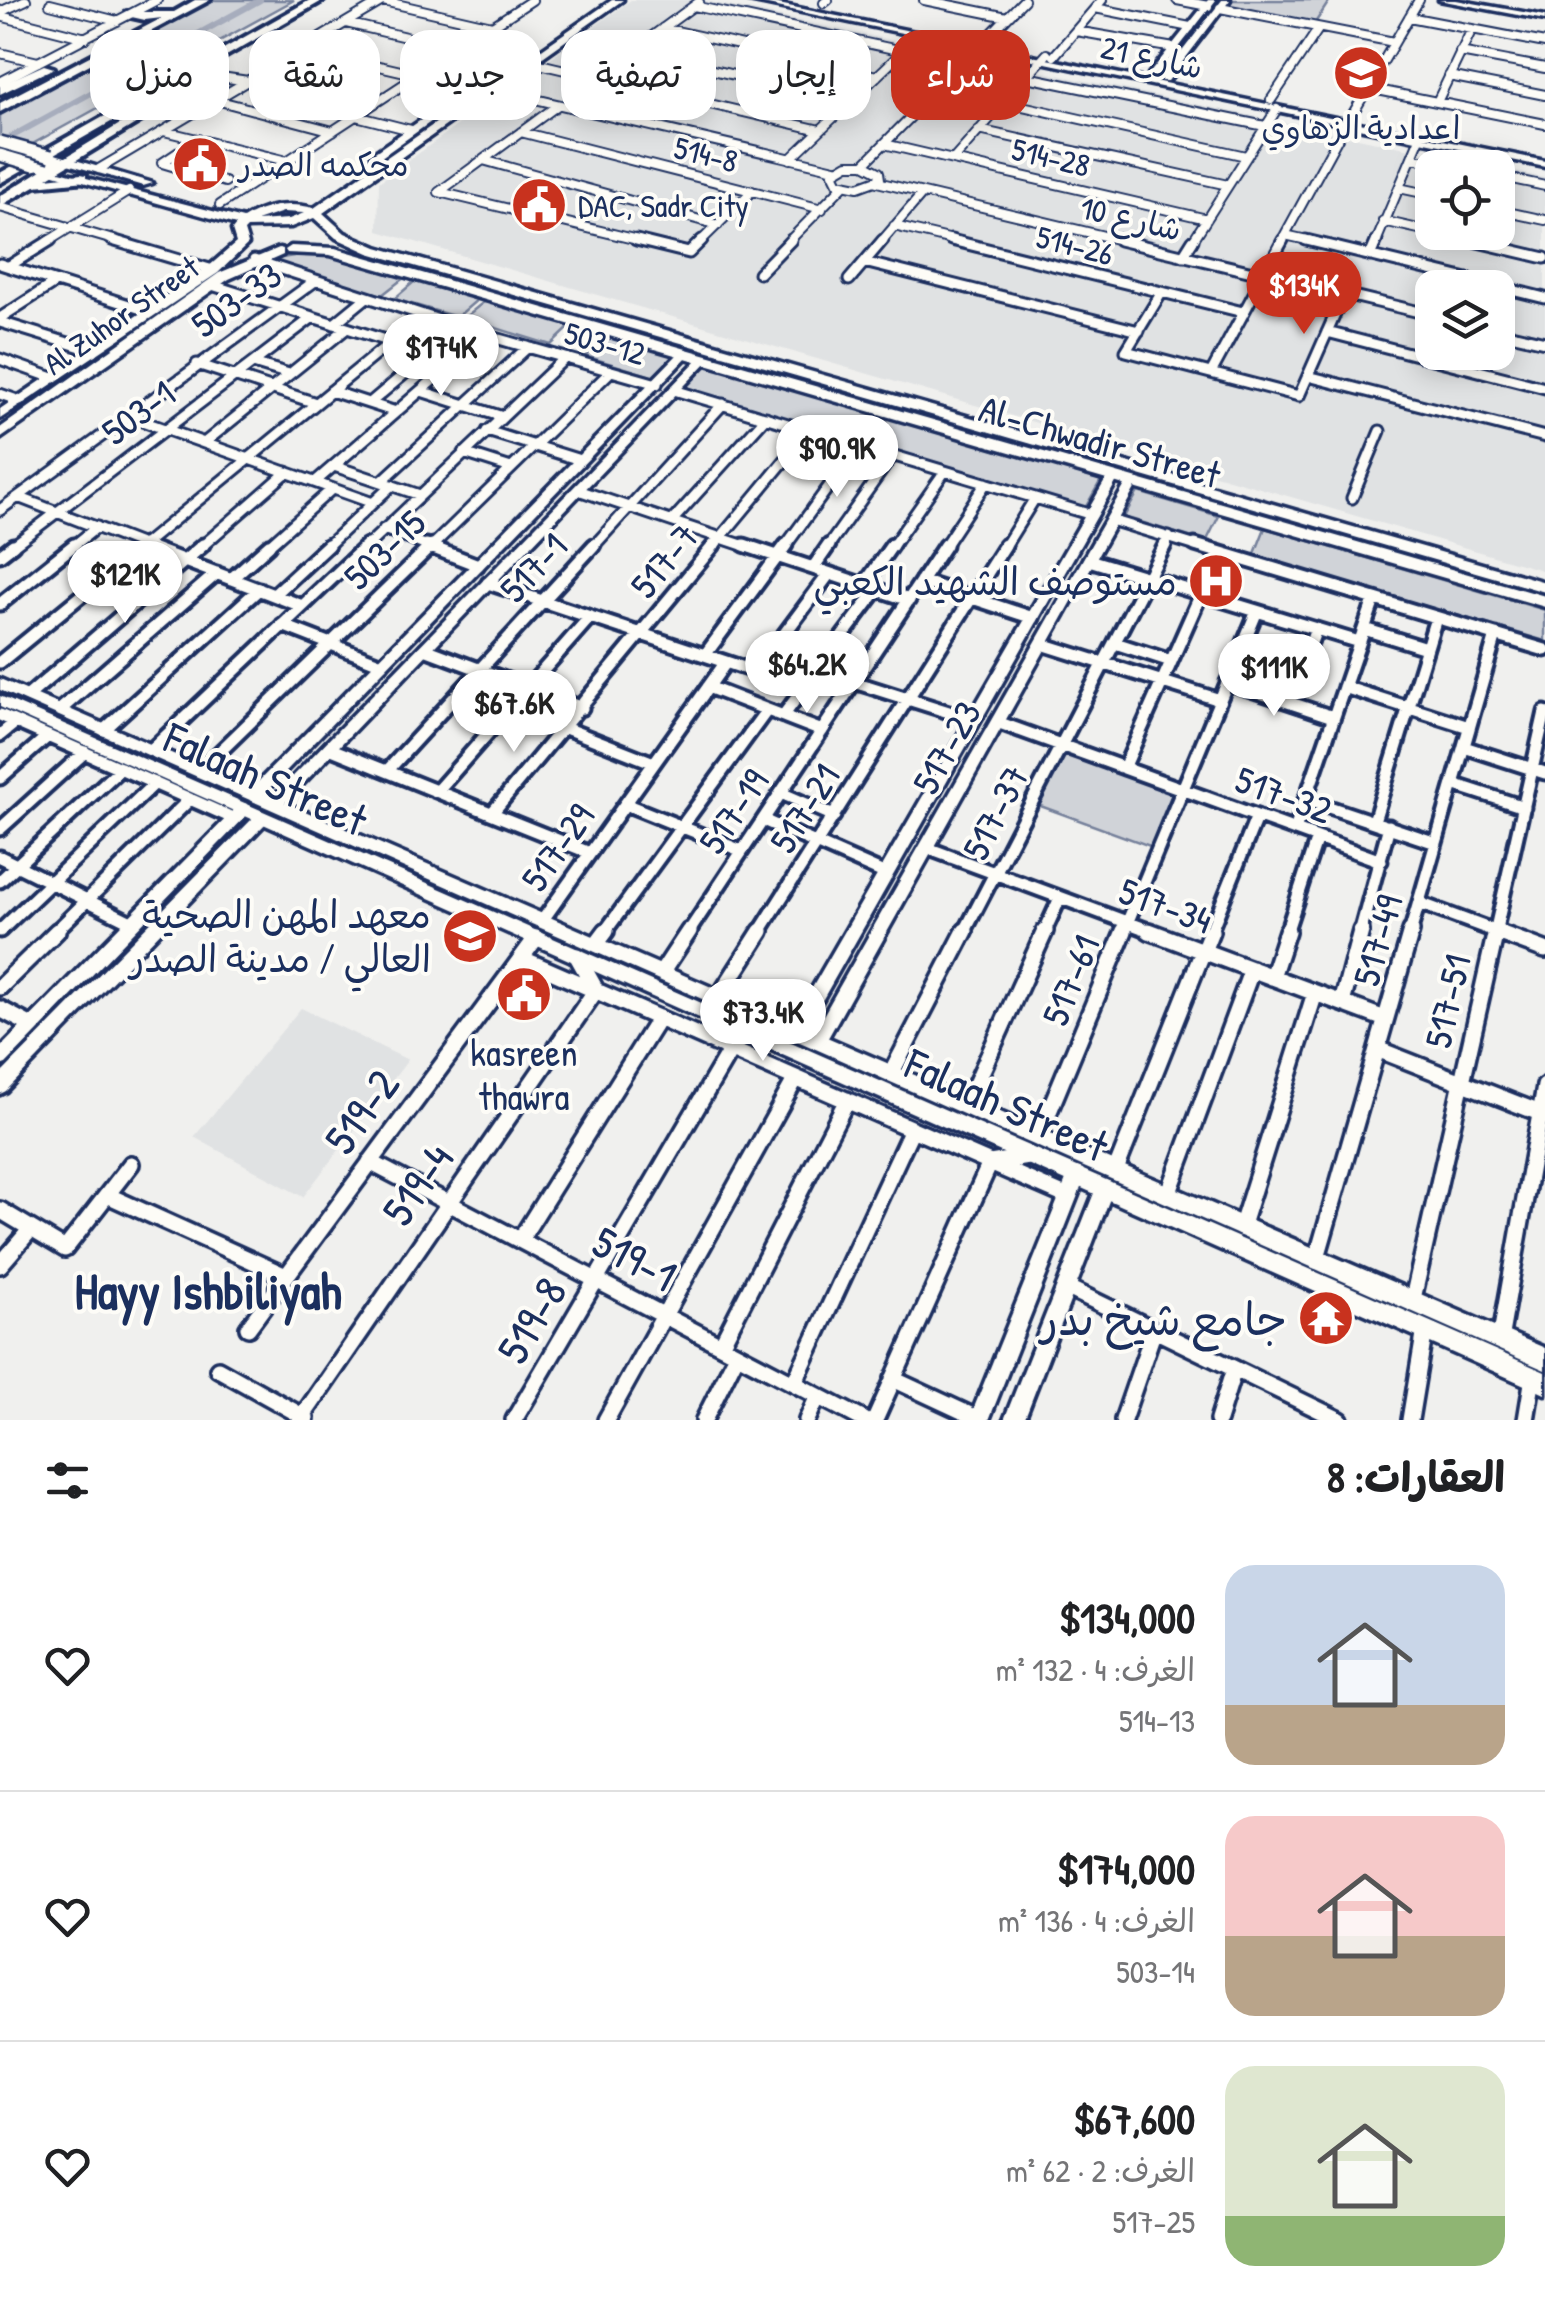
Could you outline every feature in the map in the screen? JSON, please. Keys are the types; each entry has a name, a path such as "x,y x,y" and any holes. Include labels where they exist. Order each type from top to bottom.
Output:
{"highway":[{"path":"0,90 134,20 202,0"},
{"path":"0,108 202,0"},
{"path":"2,208 51,163 318,0"},
{"path":"229,67 297,13"},
{"path":"0,179 95,145 135,120"},
{"path":"95,145 90,157 98,169"},
{"path":"23,189 51,180 81,178"}],"main road":[{"path":"541,47 600,0"},
{"path":"541,49 618,0"},
{"path":"0,156 98,169 242,212 275,210 310,202 427,120"},
{"path":"0,142 81,178 244,223 281,225 320,219 387,163 449,120"},
{"path":"373,158 387,163"},
{"path":"275,210 244,223 238,230 242,244 257,251 285,251 316,240 320,219"},
{"name":"Al-Chwadir Street","path":"275,210 320,219 348,240 404,260 1474,573 1545,602"},
{"name":"Al Zuhor Street","path":"0,435 213,278 242,244"},
{"name":"Al-Chwadir Street","path":"285,251 330,251 1112,480 1474,573 1545,587"},
{"name":"Al Zuhor Street","path":"0,415 152,312 213,278 285,251"},
{"name":"Falaah Street","path":"0,684 200,771 245,808"},
{"name":"Falaah Street","path":"0,701 199,798 269,811 538,929 576,954 1036,1147 1539,1380"},
{"name":"Falaah Street","path":"538,929 597,943 892,1072 966,1106 1076,1176 1168,1195 1545,1359"}],"street":[{"path":"0,14 26,0"},
{"path":"50,4 117,21 134,20 157,0"},
{"path":"333,30 383,0 492,26"},
{"path":"511,0 529,2"},
{"path":"661,30 702,0"},
{"name":"شارع 21","path":"748,0 909,30"},
{"name":"شارع 21","path":"785,0 910,30"},
{"path":"924,0 1007,17"},
{"path":"994,30 1024,0"},
{"path":"1030,74 1102,0"},
{"path":"1177,0 1216,3 1394,42"},
{"path":"1211,373 1284,234 1418,0"},
{"path":"1443,0 1545,15"},
{"path":"1474,0 1516,10"},
{"path":"486,30 529,2"},
{"path":"1152,76 1190,28 1216,3"},
{"path":"1165,79 1216,3"},
{"path":"694,6 891,48"},
{"path":"1094,8 1190,28"},
{"path":"0,14 86,38"},
{"path":"1408,17 1545,42"},
{"path":"0,82 117,21"},
{"path":"346,22 400,35"},
{"path":"664,28 876,76"},
{"path":"1184,256 1265,126 1266,103 1319,28"},
{"path":"1437,102 1472,29"},
{"path":"1076,31 1174,48"},
{"path":"1460,52 1545,68"},
{"path":"0,53 38,62"},
{"name":"شارع 21","path":"1030,54 1152,76 1266,103"},
{"name":"شارع 21","path":"1048,57 1473,145 1545,164"},
{"path":"871,81 891,62"},
{"path":"229,73 248,81"},
{"path":"1449,76 1545,95"},
{"path":"1030,78 1265,126"},
{"path":"229,92 248,81"},
{"path":"1368,88 1543,124 1545,109"},
{"path":"541,101 835,169 864,164 907,120"},
{"path":"229,103 333,131"},
{"path":"558,105 439,192 689,253 752,191"},
{"path":"716,105 820,130"},
{"path":"1030,108 1246,156"},
{"path":"98,169 182,120"},
{"path":"220,205 350,120"},
{"path":"372,120 411,130"},
{"path":"790,159 830,120"},
{"path":"953,160 989,120"},
{"name":"شارع 21","path":"1349,120 1420,138 1545,156"},
{"path":"980,130 1228,185"},
{"path":"164,131 287,162"},
{"name":"514-8","path":"521,132 822,209"},
{"path":"1370,256 1420,138"},
{"path":"198,140 162,163 225,182"},
{"name":"514-28","path":"884,144 1207,218"},
{"path":"482,160 718,224"},
{"path":"835,169 832,176 844,186 877,182 879,172 864,164"},
{"path":"1515,180 1545,186"},
{"name":"شارع 10","path":"877,182 1415,311"},
{"path":"758,273 844,186"},
{"path":"1399,188 1415,191"},
{"path":"4,265 130,191"},
{"path":"849,280 922,193"},
{"path":"2,208 213,278 277,306 454,362"},
{"path":"1515,214 1545,220"},
{"path":"1384,221 1415,228"},
{"name":"514-26","path":"894,226 1243,312"},
{"path":"1284,234 1545,298"},
{"path":"1511,250 1545,258"},
{"name":"503-12","path":"254,260 485,335 656,384"},
{"path":"864,262 1139,331"},
{"path":"4,265 152,312"},
{"name":"503-33","path":"0,510 314,281"},
{"path":"0,320 56,282"},
{"path":"1162,292 1126,352 1299,396 1344,294"},
{"path":"334,324 367,298"},
{"name":"503-1","path":"0,555 313,317"},
{"path":"0,320 94,351"},
{"path":"204,443 347,328"},
{"path":"1327,332 1545,388"},
{"path":"315,482 485,335"},
{"path":"1515,335 1545,342"},
{"path":"0,662 391,342"},
{"path":"274,595 373,503 386,483 464,404 528,347"},
{"path":"370,403 428,354"},
{"path":"0,1059 684,354"},
{"path":"150,750 565,358"},
{"path":"0,359 53,378"},
{"path":"0,1086 704,359"},
{"path":"253,362 289,374"},
{"path":"197,364 316,403"},
{"name":"503-15","path":"200,771 611,371"},
{"path":"1308,376 1545,437"},
{"path":"421,390 503,416"},
{"path":"674,390 1092,515"},
{"path":"330,391 396,412"},
{"path":"0,394 20,401"},
{"name":"517-1","path":"387,771 724,404"},
{"path":"128,416 373,503"},
{"path":"672,522 766,417"},
{"name":"517-7","path":"492,813 810,430"},
{"path":"487,431 580,460"},
{"path":"1352,498 1380,431"},
{"path":"705,655 860,445"},
{"path":"464,453 511,468"},
{"path":"813,568 893,455"},
{"path":"334,466 420,495"},
{"path":"864,585 944,471"},
{"path":"28,696 286,472"},
{"name":"517-23","path":"796,1031 1112,480"},
{"name":"517-19","path":"662,972 986,483"},
{"name":"517-23","path":"818,1040 1131,485"},
{"path":"231,578 332,489"},
{"path":"578,490 909,600"},
{"path":"18,496 302,606"},
{"name":"517-21","path":"720,998 1036,498"},
{"path":"1111,520 1545,650"},
{"path":"0,604 97,527"},
{"path":"384,529 478,565"},
{"name":"517-37","path":"892,1072 1168,538"},
{"path":"489,553 510,560"},
{"path":"1089,560 1359,642"},
{"path":"60,710 217,573"},
{"path":"756,672 829,574"},
{"path":"922,581 1033,618"},
{"path":"488,584 804,688"},
{"path":"104,730 259,590"},
{"path":"783,716 877,590"},
{"path":"1124,768 1201,594"},
{"path":"1295,830 1374,600"},
{"name":"517-61","path":"1036,1147 1256,611"},
{"path":"436,791 590,617"},
{"path":"1374,821 1436,618"},
{"path":"282,625 382,664"},
{"path":"1289,702 1316,629"},
{"path":"1364,629 1426,648"},
{"name":"517-49","path":"1316,1261 1496,636"},
{"path":"1115,643 1171,661"},
{"path":"1042,644 1220,700"},
{"path":"425,649 582,708"},
{"name":"517-29","path":"538,929 726,662"},
{"path":"854,682 971,725 988,739"},
{"path":"1226,682 1333,717"},
{"path":"708,687 822,731"},
{"path":"1344,688 1469,727"},
{"path":"597,943 766,710"},
{"name":"517-51","path":"1412,1303 1524,807 1539,771 1545,712"},
{"path":"0,714 155,783 199,798 0,987"},
{"path":"0,735 16,722"},
{"name":"517-32","path":"998,722 1381,862"},
{"path":"565,728 654,763"},
{"path":"0,778 48,736"},
{"path":"1464,746 1539,771"},
{"path":"329,748 590,853"},
{"path":"0,830 85,752"},
{"path":"0,880 121,768"},
{"path":"0,931 155,783"},
{"path":"1453,784 1524,807"},
{"path":"781,793 834,816"},
{"path":"1306,799 1436,842"},
{"path":"625,804 742,851"},
{"path":"1014,1420 1257,816"},
{"path":"763,820 886,874"},
{"path":"1342,1003 1389,826"},
{"path":"1272,977 1317,838"},
{"name":"517-34","path":"926,848 1385,1019"},
{"path":"0,857 133,923"},
{"path":"966,1106 1060,898"},
{"path":"1419,903 1545,950"},
{"name":"519-2","path":"248,1328 521,958 538,929"},
{"path":"576,954 596,990"},
{"path":"521,958 1068,1197"},
{"path":"1168,1195 1252,969"},
{"name":"519-4","path":"304,1419 596,990"},
{"path":"1242,1228 1315,993"},
{"path":"0,1009 56,1028"},
{"path":"520,1240 659,1018"},
{"name":"519-8","path":"514,1420 730,1049"},
{"path":"1376,1049 1543,1114"},
{"path":"606,1420 796,1078"},
{"path":"1500,1340 1545,1086"},
{"path":"704,1420 729,1350 847,1100"},
{"path":"794,1384 912,1129"},
{"path":"875,1420 990,1163 1036,1147"},
{"name":"519-1","path":"370,1162 864,1420"},
{"path":"0,1210 65,1249 130,1164"},
{"path":"893,1379 979,1420 1076,1176"},
{"path":"107,1195 188,1236 228,1249 286,1276"},
{"path":"0,1265 31,1229"},
{"path":"1066,1288 1234,1369 1318,1415 1340,1420"},
{"path":"1410,1420 1425,1328"},
{"path":"1123,1420 1154,1330"},
{"path":"218,1369 304,1419"},
{"path":"1218,1420 1234,1369"},
{"path":"1526,1420 1539,1380"},
{"path":"807,1420 818,1396"}],"shaded area":[{"path":"197,0 294,0 229,36 229,30 140,30"},
{"path":"631,0 701,0 844,30 736,30 736,120 871,120 871,36 891,40 891,120 1030,120 1030,69 1415,150 1415,250 1515,250 1515,172 1545,178 1545,571 378,231 379,182 465,120 541,120 541,65 561,51 561,120 716,120 716,30 589,30"},
{"path":"1228,0 1330,0 1315,23 1319,28 1222,7"},
{"path":"90,56 90,112 27,147 0,139 0,103"},
{"path":"305,254 334,255 405,277 382,295 265,261"},
{"path":"415,281 478,299 457,317 394,299"},
{"path":"485,301 571,326 551,345 464,318"},
{"path":"606,336 675,356 655,377 585,356"},
{"path":"705,364 1101,480 1085,508 683,387"},
{"path":"1138,492 1219,516 1206,542 1124,517"},
{"path":"1265,528 1545,610 1545,641 1254,556"},
{"path":"1062,746 1184,790 1158,849 1035,804"},
{"path":"301,1008 408,1060 303,1197 194,1137"}],"waterway":[{"path":"0,143 260,0"}],"place":[{"name":"اعدادية الزهاوي","path":"1361,73"},
{"name":"محكمه الصدر","path":"200,164"},
{"name":"DAC, Sadr City","path":"539,205"},
{"name":"مستوصف الشهيد الكعبي","path":"1216,581"},
{"name":"معهد المهن الصحية العالي / مدينة الصدر","path":"470,936"},
{"name":"kasreen thawra","path":"524,994"},
{"name":"جامع شيخ بدر","path":"1326,1318"}],"district":[{"name":"Hayy Ishbiliyah","path":"208,1291"}]}
